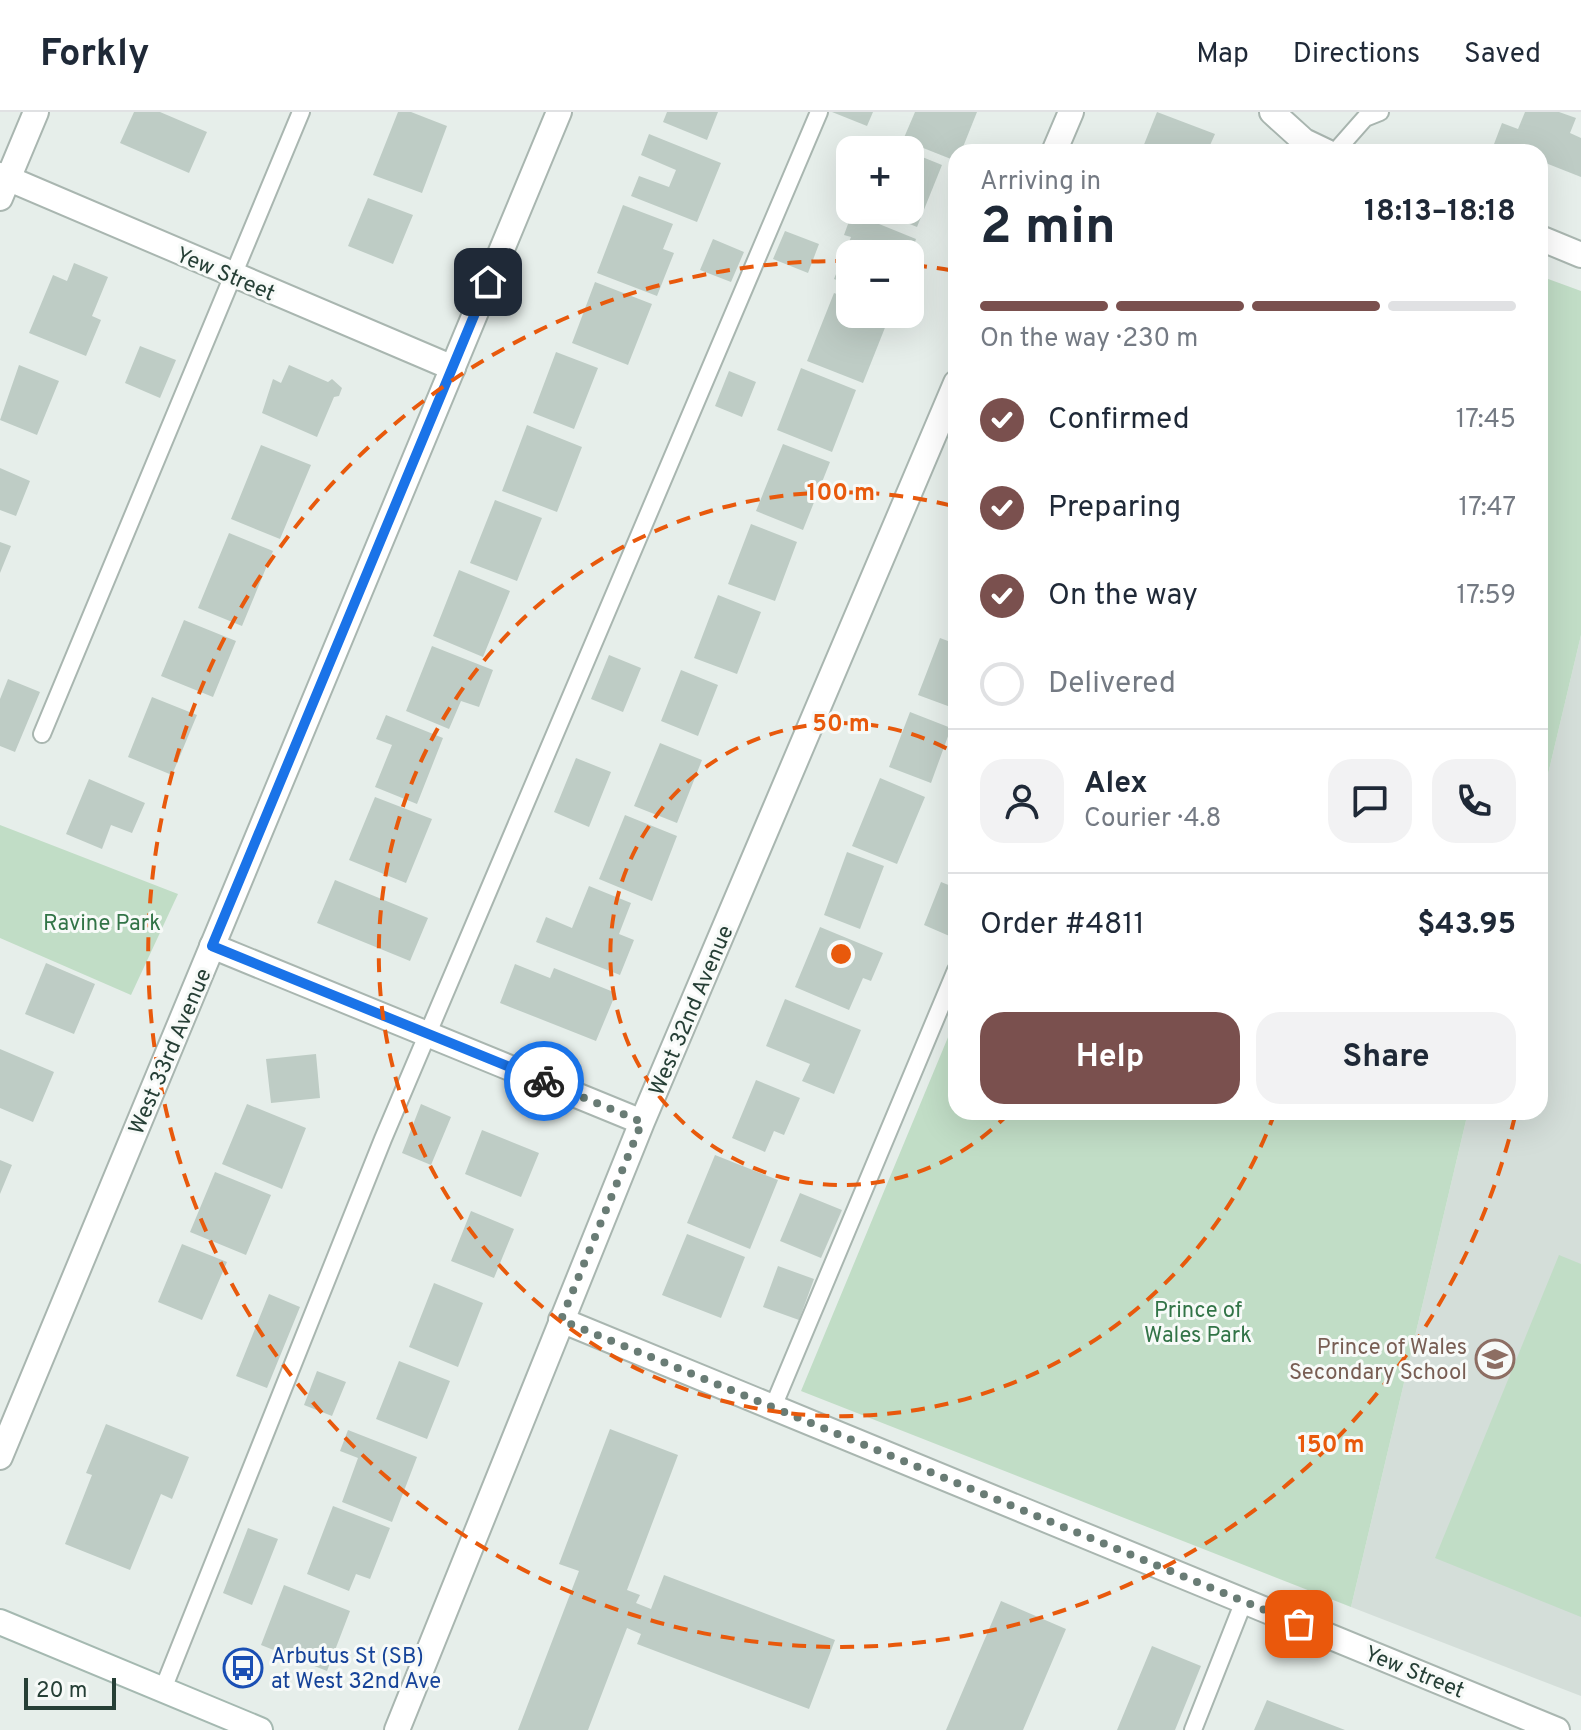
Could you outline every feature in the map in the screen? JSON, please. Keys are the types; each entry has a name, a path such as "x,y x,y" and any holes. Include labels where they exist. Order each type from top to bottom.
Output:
{"street":[{"path":"3,184 36,112"},
{"name":"West 33rd Avenue","path":"0,1457 559,112"},
{"path":"1057,144 1071,112"},
{"path":"1272,112 1300,144"},
{"name":"Yew Street","path":"3,184 453,368"},
{"path":"1548,241 1581,255"},
{"name":"West 32nd Avenue","path":"397,1730 642,1122 948,402"},
{"path":"212,946 429,1032 642,1122"},
{"name":"Yew Street","path":"561,1320 1557,1730"},
{"path":"0,1622 260,1730"}],"lane":[{"path":"42,734 301,112"},
{"path":"163,1689 429,1032 819,112"},
{"path":"1342,144 1365,118 1380,112"},
{"path":"773,1407 948,989"},
{"path":"1193,1730 1244,1601"}],"shaded area":[{"name":"Prince of Wales Secondary School","path":"1581,635 1581,1696 1351,1607 1466,1120 1548,1120 1548,774"}],"green space":[{"path":"1548,279 1581,291 1581,635 1548,774"},
{"name":"Ravine Park","path":"0,825 178,894 131,995 0,938"},
{"name":"Prince of Wales Park","path":"948,1037 948,1120 1466,1120 1351,1607 801,1391"},
{"path":"1559,1255 1581,1264 1581,1617 1435,1558"}],"building":[{"path":"134,112 160,112 207,132 189,173 120,143"},
{"path":"398,112 411,112 447,126 422,193 373,175"},
{"path":"667,112 718,112 707,140 663,122"},
{"path":"832,112 873,112 867,126"},
{"path":"915,112 977,112 964,144 948,144 948,158 924,148 924,136 905,136"},
{"path":"1157,112 1215,134 1211,144 1144,144"},
{"path":"1525,112 1559,112 1576,118 1570,133 1581,138 1581,177 1548,164 1548,144 1494,144 1502,123 1518,129"},
{"path":"649,134 721,163 697,222 631,196 639,176 669,187 676,170 641,155"},
{"path":"924,158 942,165 924,210"},
{"path":"368,198 413,215 393,264 348,246"},
{"path":"623,205 673,224 663,249 674,253 657,296 597,273"},
{"path":"848,224 879,224 916,239 850,240 851,237 844,235"},
{"path":"785,231 819,244 808,273 773,259"},
{"path":"713,239 744,252 731,282 700,270"},
{"path":"74,263 108,277 92,316 101,320 86,356 29,333 53,275 67,281"},
{"path":"595,282 652,304 628,365 572,343"},
{"path":"834,293 836,328 885,328 863,383 807,361"},
{"path":"140,346 176,360 160,398 125,383"},
{"path":"556,352 598,368 574,429 533,413"},
{"path":"19,365 59,381 37,435 0,420"},
{"path":"289,365 328,382 332,379 342,388 339,396 334,397 317,437 262,413 273,379 281,383"},
{"path":"801,368 856,390 832,452 777,430"},
{"path":"729,371 756,382 742,417 715,406"},
{"path":"527,425 582,447 557,512 502,491"},
{"path":"783,444 830,462 803,530 756,511"},
{"path":"261,445 311,465 280,539 231,519"},
{"path":"0,468 30,481 16,516 0,510"},
{"path":"495,500 542,518 517,581 470,563"},
{"path":"751,524 797,542 775,601 728,584"},
{"path":"229,533 273,551 242,626 198,608"},
{"path":"0,542 11,546 0,573"},
{"path":"459,570 510,591 483,657 433,636"},
{"path":"718,595 761,612 737,674 694,658"},
{"path":"184,620 236,641 213,697 161,676"},
{"path":"940,638 948,641 948,706 918,695"},
{"path":"432,646 493,670 479,707 461,701 449,729 406,711"},
{"path":"609,655 641,668 623,712 591,699"},
{"path":"681,670 718,685 698,736 661,721"},
{"path":"8,679 40,692 15,752 0,746 0,699"},
{"path":"152,697 197,715 172,775 128,757"},
{"path":"910,712 948,727 948,736 931,783 889,767"},
{"path":"386,715 443,738 417,804 375,787 392,745 376,739"},
{"path":"660,743 702,760 677,823 634,806"},
{"path":"576,758 611,772 589,827 554,812"},
{"path":"880,778 925,797 897,864 852,846"},
{"path":"89,779 145,803 132,833 111,825 102,849 66,834"},
{"path":"375,797 432,819 406,883 349,860"},
{"path":"625,815 677,836 652,901 599,879"},
{"path":"847,852 884,866 860,929 824,915"},
{"path":"335,880 428,918 410,961 317,923"},
{"path":"941,882 948,885 948,935 924,925"},
{"path":"589,886 631,903 619,934 634,940 620,975 536,942 546,917 572,928"},
{"path":"820,927 883,953 871,981 863,978 849,1010 795,987"},
{"path":"46,963 95,984 74,1034 25,1014"},
{"path":"515,964 550,978 554,968 616,993 596,1041 500,1003"},
{"path":"785,999 861,1030 834,1094 802,1081 810,1064 766,1046"},
{"path":"0,1049 54,1072 33,1122 0,1108"},
{"path":"316,1054 320,1098 271,1103 266,1059"},
{"path":"756,1080 800,1098 784,1135 774,1131 765,1152 732,1138"},
{"path":"247,1104 306,1128 282,1189 222,1164"},
{"path":"421,1104 451,1117 431,1165 402,1153"},
{"path":"482,1130 539,1153 521,1197 465,1174"},
{"path":"715,1155 778,1180 750,1249 687,1223"},
{"path":"0,1160 12,1165 0,1194"},
{"path":"215,1172 271,1195 246,1255 190,1232"},
{"path":"800,1193 842,1210 821,1258 780,1241"},
{"path":"471,1211 514,1229 494,1278 451,1261"},
{"path":"687,1234 745,1257 721,1318 662,1295"},
{"path":"182,1244 227,1262 202,1320 158,1302"},
{"path":"778,1266 814,1279 799,1320 763,1307"},
{"path":"434,1283 483,1303 458,1367 409,1347"},
{"path":"269,1294 300,1307 267,1388 236,1376"},
{"path":"399,1361 450,1381 427,1439 376,1419"},
{"path":"317,1371 346,1382 332,1416 304,1405"},
{"path":"106,1424 189,1457 172,1499 161,1494 130,1570 65,1544 92,1475 86,1473"},
{"path":"610,1429 678,1455 627,1590 640,1595 636,1603 651,1609 664,1575 835,1640 809,1709 637,1644 641,1634 627,1628 588,1730 518,1730 579,1571 559,1564"},
{"path":"348,1430 417,1457 392,1522 342,1502 358,1458 340,1451"},
{"path":"333,1506 390,1528 370,1579 356,1574 349,1591 307,1574"},
{"path":"248,1528 278,1539 252,1605 223,1593"},
{"path":"284,1585 350,1611 327,1671 261,1645"},
{"path":"1001,1601 1066,1629 1023,1730 946,1730"},
{"path":"1152,1646 1201,1666 1175,1730 1117,1730"},
{"path":"1267,1700 1345,1730 1254,1730"}],"way so far":[{"path":"544,1081 642,1122 561,1320 1299,1624"}],"place":[{"name":"Prince of Wales Secondary School","path":"1495,1359"},
{"name":"Arbutus St (SB) at West 32nd Ave","path":"243,1668"}],"route":[{"path":"488,282 212,946 544,1081"}]}
